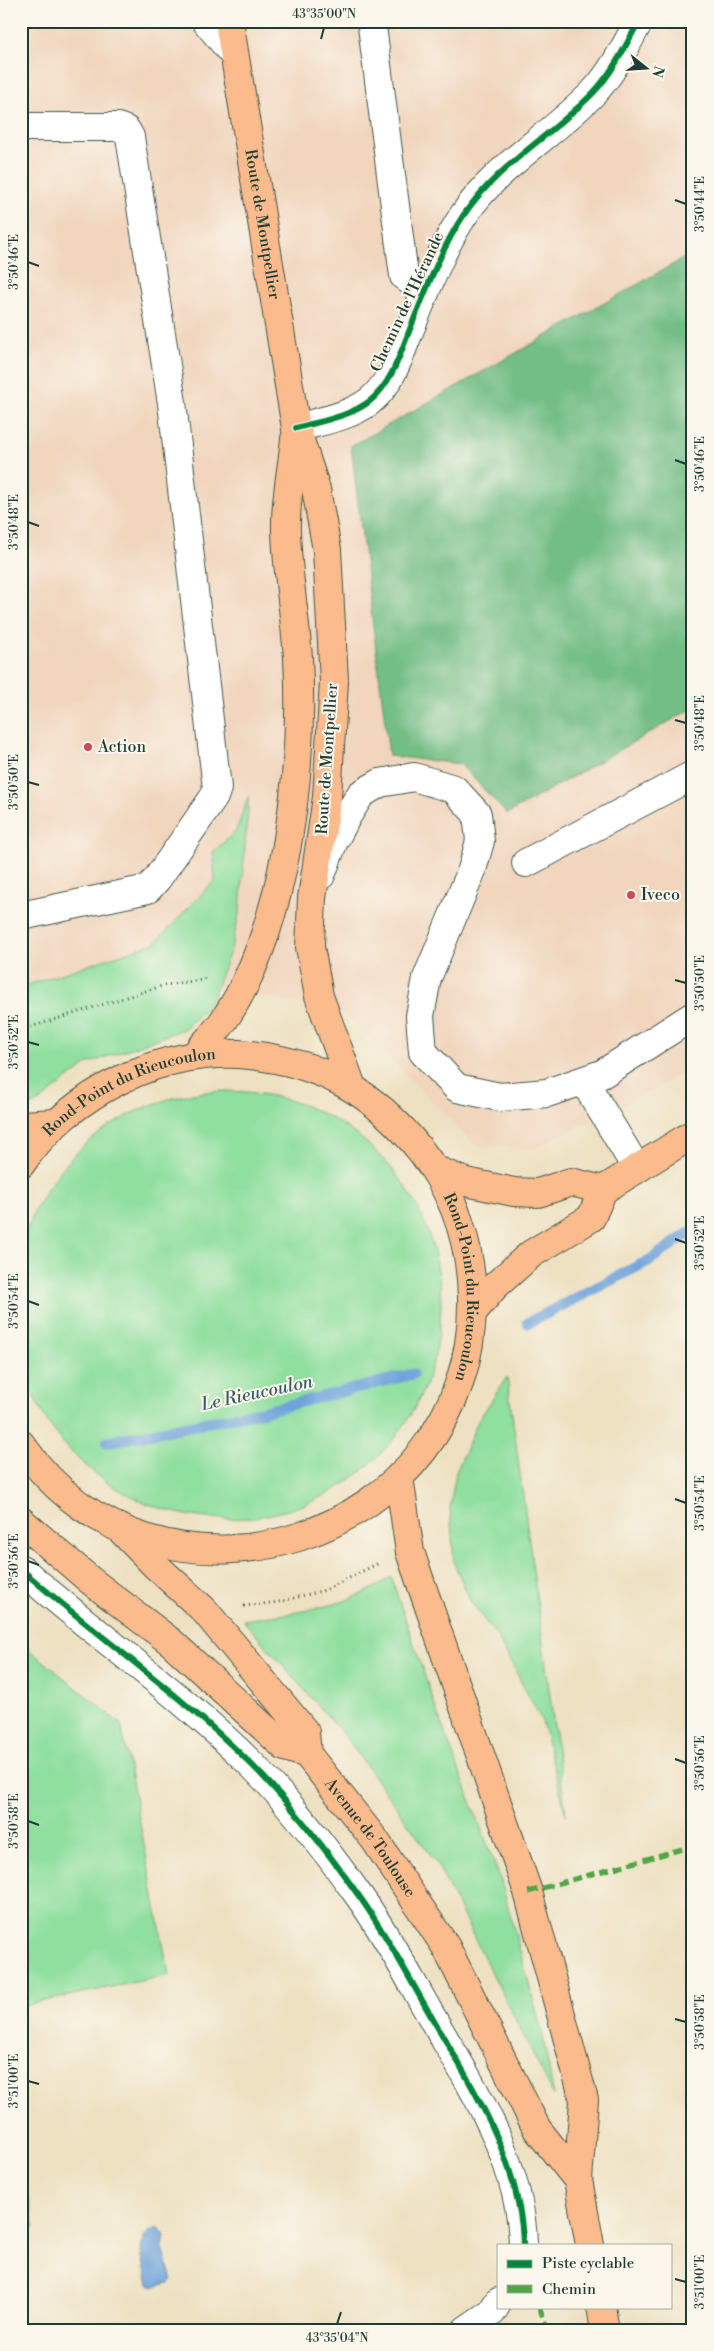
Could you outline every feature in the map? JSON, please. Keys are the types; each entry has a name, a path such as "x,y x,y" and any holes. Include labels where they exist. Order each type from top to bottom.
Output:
{"main road":[{"name":"Route de Montpellier","path":"229,21 296,428 316,489 327,550 334,681 327,797 312,898 310,947 319,996 352,1087"},
{"name":"Route de Montpellier","path":"196,1055 222,1023 244,983 264,937 274,904 290,827 297,748 298,659 286,528 296,428"},
{"name":"Rond-Point du Rieucoulon","path":"21,1164 31,1149 56,1123 96,1093 128,1076 196,1055 236,1053 276,1058 315,1069 352,1087 399,1124 436,1170 453,1204 465,1239 472,1276 472,1313 466,1358 452,1402 429,1442 399,1476 366,1505 329,1527 288,1542 254,1548 203,1550 160,1542 120,1528 86,1509 56,1485 21,1444"},
{"path":"21,1125 56,1123"},
{"path":"472,1313 494,1286 531,1254 591,1218 602,1190 693,1134"},
{"path":"436,1170 466,1182 514,1192 538,1193 571,1182 602,1190"},
{"name":"Avenue de Toulouse","path":"399,1476 410,1552 504,1818 528,1892 584,2100 578,2180 590,2244"},
{"path":"21,1521 91,1581 171,1642 285,1747 307,1754 306,1732 204,1610 156,1566 120,1528"},
{"name":"Avenue de Toulouse","path":"307,1754 375,1840 446,1947 537,2129 578,2180"},
{"path":"601,2308 605,2330"}],"street":[{"path":"206,21 234,55"},
{"name":"Chemin de l'Hérande","path":"296,428 345,415 370,401 392,374 438,260 463,216 492,180 562,122 596,90 619,58 639,21"},
{"path":"372,26 404,276 425,292"},
{"path":"21,127 118,127 126,130 130,138 172,403 217,788 214,797 148,889 21,916"},
{"path":"526,863 693,775"},
{"path":"312,898 333,843 361,794 380,783 414,777 454,789 477,814 480,841 472,870 427,978 420,1016 423,1052 457,1088 500,1096 547,1094 602,1074 693,1016"},
{"path":"584,1081 637,1169"},
{"path":"21,1569 54,1598 124,1652 252,1766 308,1829 360,1897 473,2086 515,2184 523,2244"},
{"path":"466,2330 492,2312 497,2304"}],"path":[{"path":"21,1030 165,985 209,978 244,983"},
{"path":"204,1610 279,1602 325,1590 376,1564 410,1552"}],"shaded area":[{"path":"21,21 693,21 693,1066 658,1087 533,1149 476,1146 345,1014 141,970 21,1008"}],"green space":[{"path":"693,253 693,708 507,814 460,764 389,756 351,446"},
{"path":"249,795 240,910 231,949 210,1004 184,1029 87,1064 40,1101 21,1110 21,987 155,943 215,880 213,852 236,831"},
{"path":"227,1091 269,1095 309,1107 346,1127 379,1153 405,1186 425,1223 437,1263 441,1305 437,1347 425,1387 405,1424 379,1457 346,1483 309,1503 269,1515 227,1519 185,1515 145,1503 108,1483 75,1457 49,1424 29,1387 17,1347 13,1305 17,1263 29,1223 49,1186 75,1153 108,1127 145,1107 185,1095"},
{"path":"507,1377 566,1815 542,1721 498,1638 471,1602 454,1563 450,1508 456,1472 478,1421"},
{"path":"391,1577 437,1712 501,1881 543,2036 554,2096 437,1864 345,1736 243,1620 305,1611 351,1599 378,1586"},
{"path":"21,1643 121,1724 169,1975 21,2006"},
{"path":"21,2161 35,2228 21,2230"}],"water":[{"path":"157,2228 165,2235 163,2248 172,2280 169,2283 154,2286 149,2284 141,2252 144,2238 149,2232"}],"waterway":[{"name":"Le Rieucoulon","path":"528,1323 650,1260 693,1230"},
{"name":"Le Rieucoulon","path":"107,1442 265,1411 413,1374"}],"marked path":[{"path":"528,1892 693,1846"},
{"path":"539,2308 548,2330"}],"cycle path":[{"path":"296,428 353,411 378,394 390,377 434,271 447,243 463,216 492,181 578,108 594,92 613,67 639,21"},
{"path":"21,1569 168,1689 225,1739 281,1796 334,1862 381,1929 470,2082 483,2108 507,2162 521,2217 523,2244"}],"place":[{"name":"Action","path":"88,747"},
{"name":"Iveco","path":"631,895"}]}
